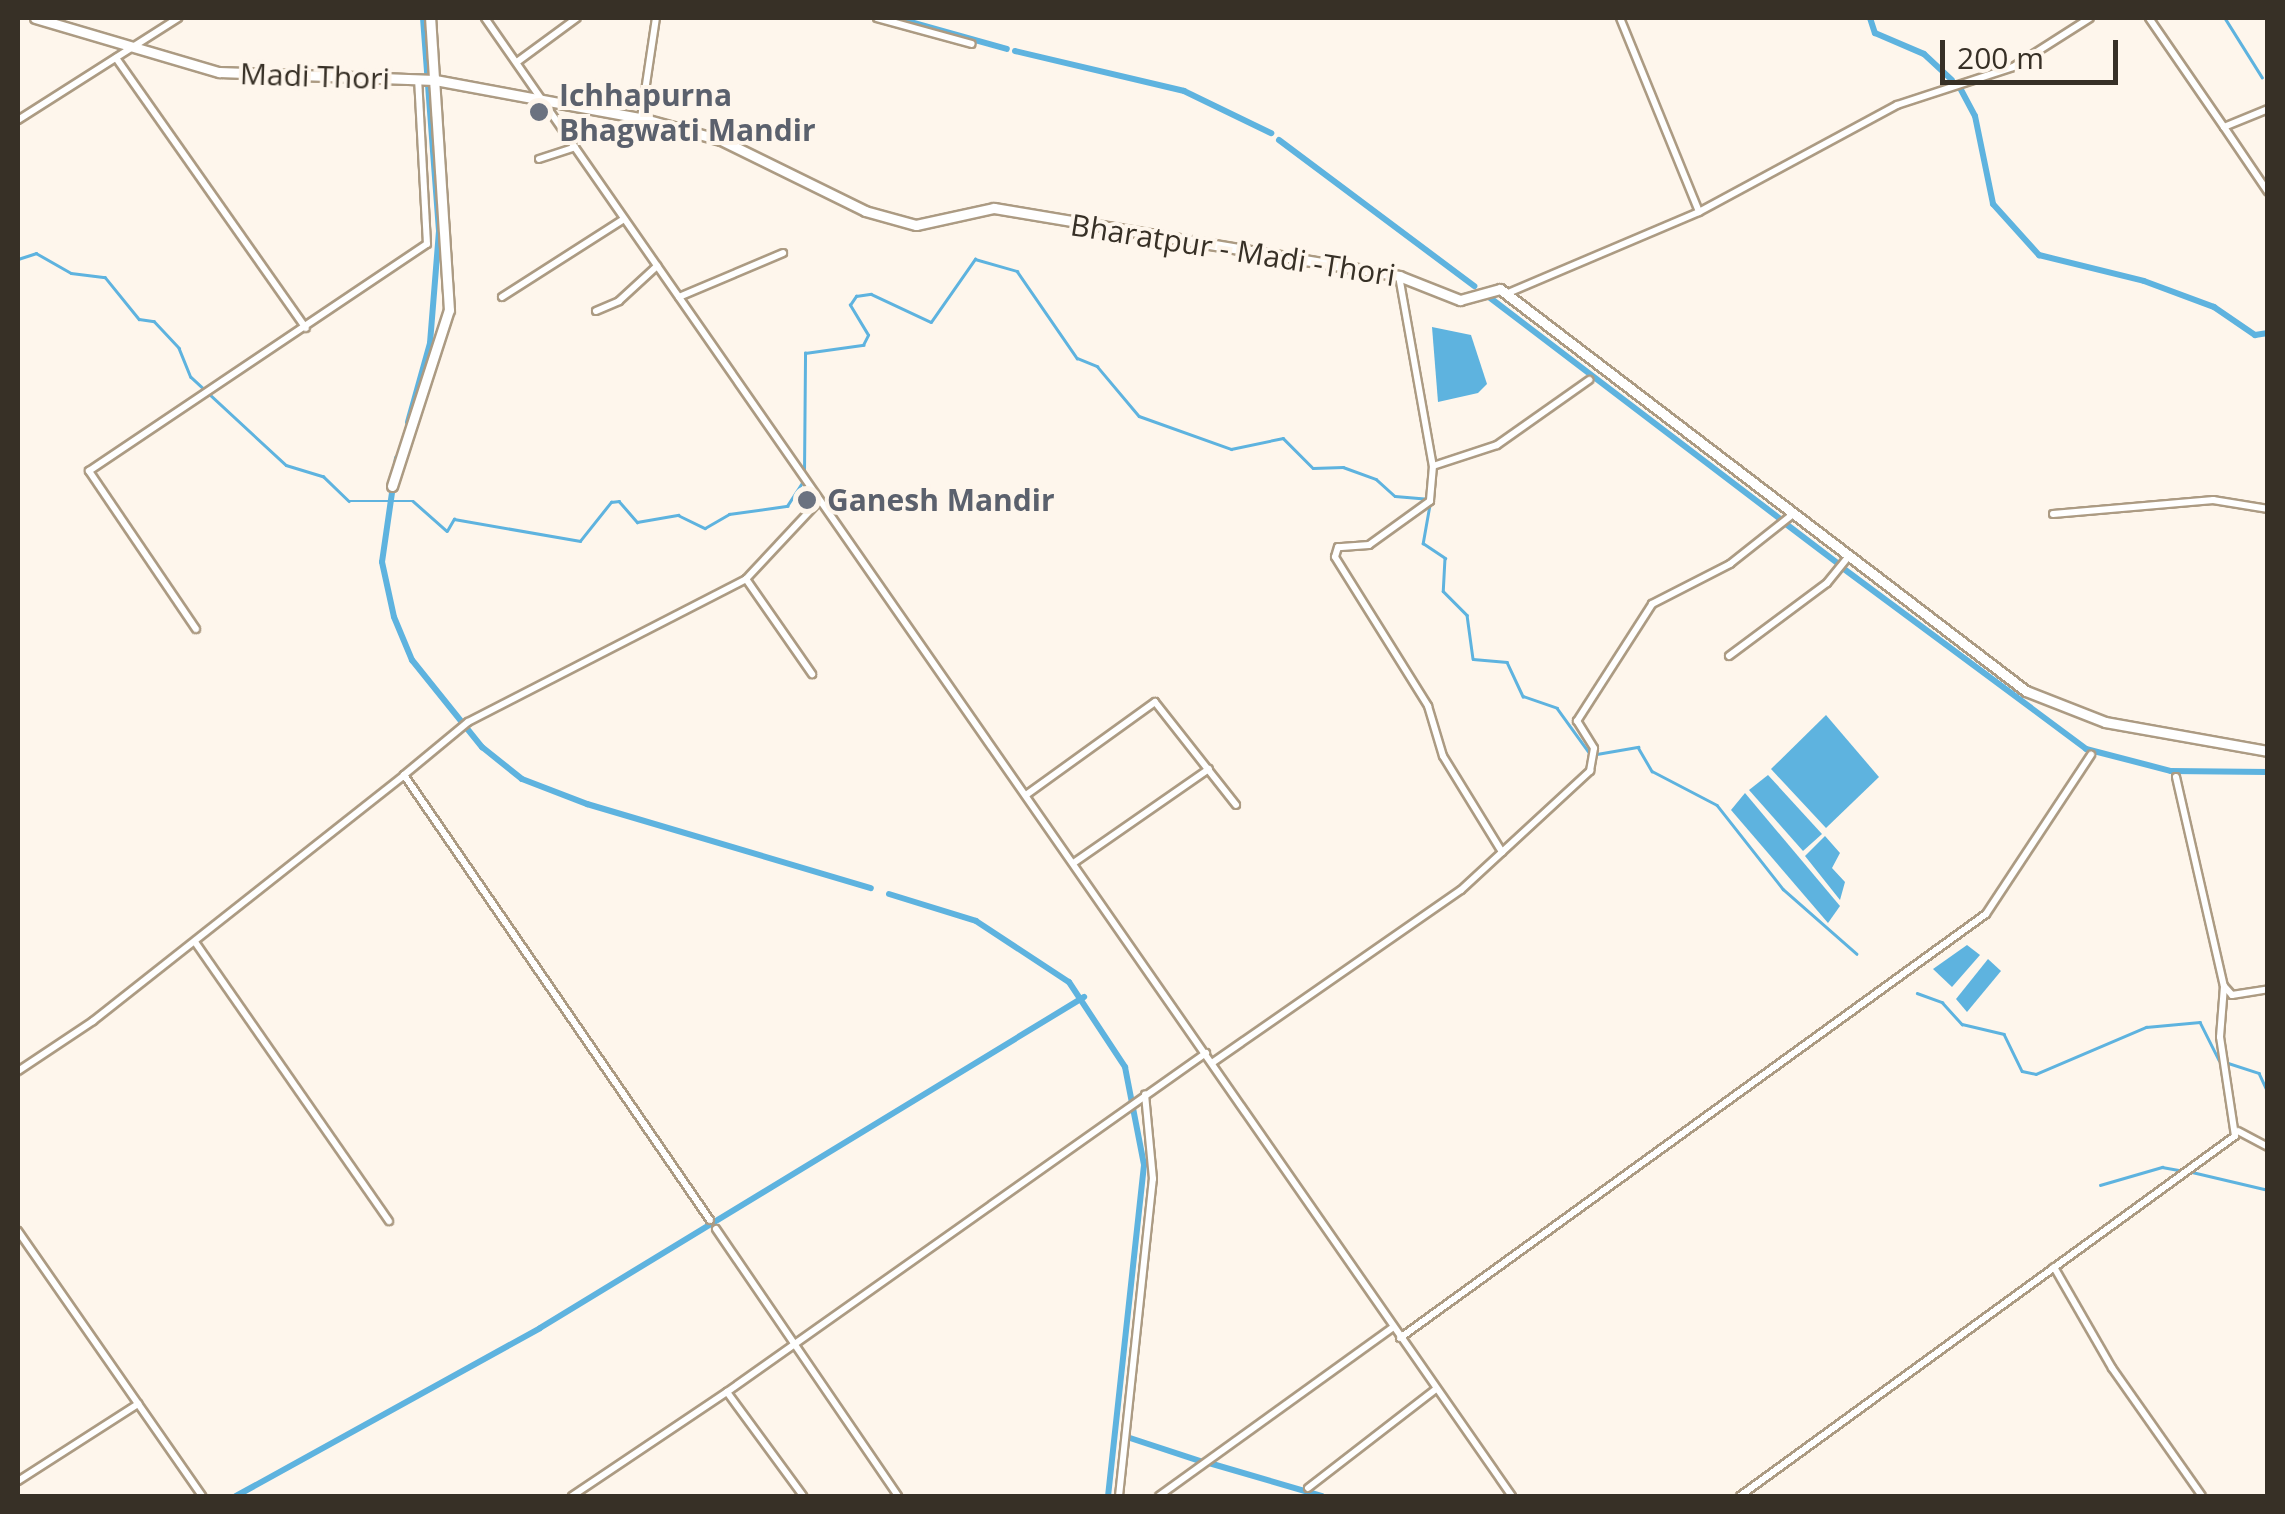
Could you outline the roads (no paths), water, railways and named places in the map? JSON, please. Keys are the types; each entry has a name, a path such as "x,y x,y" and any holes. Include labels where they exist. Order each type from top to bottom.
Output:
{"main road":[{"name":"Madi Thori","path":"35,18 131,48 277,80 428,80"},
{"path":"392,486 448,310 428,80 430,18"},
{"name":"Bharatpur - Madi -Thori","path":"428,80 641,118 721,140 865,211 916,224 994,208 1399,276 1460,300 1493,288 1508,292"},
{"path":"1508,292 2042,701 2166,736 2268,751"}],"street":[{"path":"18,120 178,18"},
{"path":"485,18 1512,1496"},
{"path":"517,62 577,18"},
{"path":"641,118 656,18"},
{"path":"877,18 972,44"},
{"path":"1620,18 1699,212"},
{"path":"1508,292 1699,212 1897,105 2013,68 2090,18"},
{"path":"2150,18 2268,192"},
{"path":"116,58 306,328"},
{"path":"196,629 164,572 89,474 427,244 428,80"},
{"path":"2224,127 2268,109"},
{"path":"539,160 575,147"},
{"path":"502,296 624,219"},
{"path":"679,297 783,253"},
{"path":"596,311 619,302 657,266"},
{"path":"1399,276 1433,466 1430,501 1369,545 1338,548 1335,557 1428,706 1442,756 1502,852"},
{"path":"1433,466 1497,445 1589,380"},
{"path":"2053,514 2224,500 2268,509"},
{"path":"18,1071 195,942 460,727 746,578 818,502"},
{"path":"1212,1062 1461,890 1502,852 1596,761 1594,748 1576,721 1652,604 1730,564 1793,514"},
{"path":"1729,656 1826,583 1848,556"},
{"path":"746,578 812,674"},
{"path":"1026,794 1155,702 1236,805"},
{"path":"1400,1338 1986,914 2091,755"},
{"path":"1074,862 1210,768"},
{"path":"404,775 710,1220"},
{"path":"2176,777 2224,986 2222,1057 2238,1131 2268,1147"},
{"path":"195,942 390,1222"},
{"path":"2224,986 2232,995 2268,989"},
{"path":"572,1496 796,1351 1206,1053"},
{"path":"1119,1496 1153,1179 1143,1096"},
{"path":"1740,1496 2238,1131"},
{"path":"716,1229 898,1496"},
{"path":"18,1230 202,1496"},
{"path":"2054,1267 2112,1368 2202,1496"},
{"path":"1159,1496 1392,1327"},
{"path":"1308,1488 1436,1389"},
{"path":"728,1392 802,1496"},
{"path":"18,1481 138,1404"}],"water":[{"path":"1432,327 1471,335 1487,384 1478,393 1438,402"},
{"path":"1826,715 1879,777 1826,828 1771,769"},
{"path":"1768,775 1822,834 1803,851 1749,790"},
{"path":"1745,793 1840,906 1828,923 1731,810"},
{"path":"1825,836 1840,853 1832,868 1845,882 1840,900 1805,856"},
{"path":"1967,945 1980,955 1952,987 1933,969"},
{"path":"1988,959 2001,971 1967,1012 1956,999"}],"waterway":[{"path":"408,422 430,343 439,231 423,18"},
{"path":"896,18 1007,49"},
{"path":"1870,18 1875,33 1924,54 1952,80"},
{"path":"2225,18 2262,77"},
{"path":"1015,51 1184,91 1271,133"},
{"path":"1959,86 1975,116 1993,204 2039,255 2144,281 2214,307 2255,335 2268,333"},
{"path":"1279,140 1474,286"},
{"path":"18,259 36,253 71,273 105,277 139,319 154,321 179,348 191,377 286,465 323,476 349,501 413,501 447,531 454,519 580,541 611,502 619,501 637,522 678,515 705,528 729,514 787,506 803,481"},
{"path":"804,473 805,353 863,345 868,335 850,305 856,296 871,294 931,322 975,259 1017,271 1077,358 1097,366 1139,416 1231,449 1283,438 1313,468 1343,467 1376,479 1395,496 1427,499"},
{"path":"1485,294 1782,520"},
{"path":"397,458 382,562 394,617 412,660 482,747 522,779 587,804 871,888"},
{"path":"1430,505 1423,543 1445,558 1443,591 1467,615 1473,659 1507,662 1523,696 1557,708 1591,755 1638,747 1652,771 1717,805 1783,889 1857,954"},
{"path":"1786,524 1840,565"},
{"path":"1844,569 2086,749 2171,771 2268,772"},
{"path":"889,894 976,921 1069,982 1125,1067 1144,1165 1108,1496"},
{"path":"1917,993 1942,1002 1962,1024 2004,1034 2022,1071 2036,1074 2146,1027 2200,1022 2219,1060 2259,1073 2268,1092"},
{"path":"236,1496 540,1328 1084,997"},
{"path":"2100,1185 2162,1167 2184,1171"},
{"path":"2192,1172 2268,1190"},
{"path":"1130,1438 1200,1461"},
{"path":"1209,1463 1322,1496"}],"place":[{"name":"Ichhapurna Bhagwati Mandir","path":"539,112"},
{"name":"Ganesh Mandir","path":"807,500"}]}
